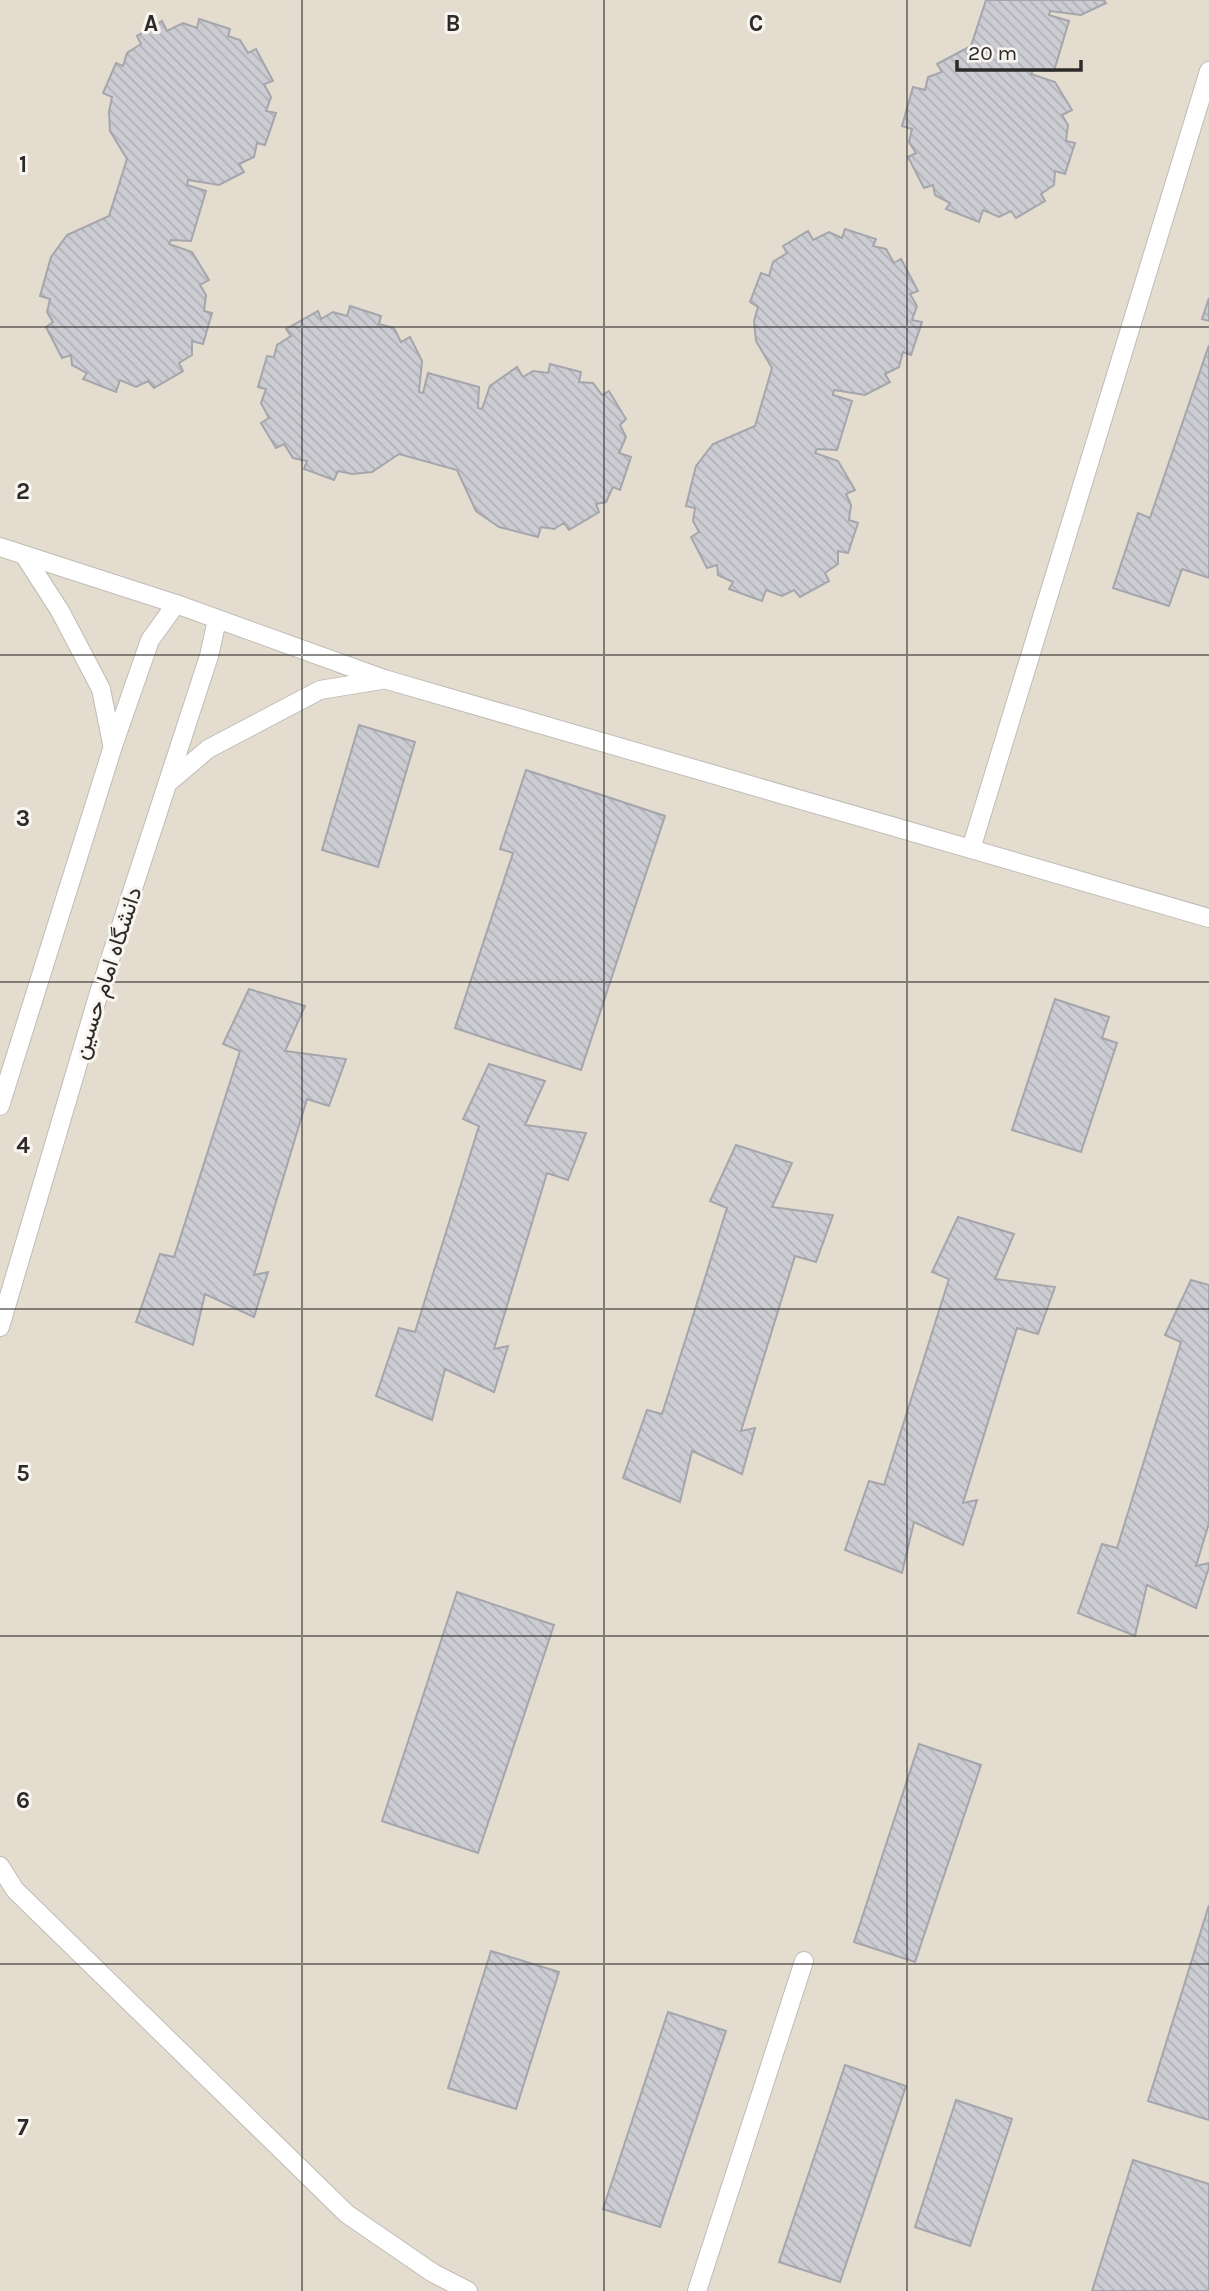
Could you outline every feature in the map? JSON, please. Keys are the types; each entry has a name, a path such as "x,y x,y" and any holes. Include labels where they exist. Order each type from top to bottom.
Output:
{"lane":[{"path":"971,849 1209,71"},
{"path":"0,547 176,604 384,679 1209,918"},
{"path":"24,555 60,611 101,688 113,746"},
{"path":"0,1106 113,746 150,640 176,604"},
{"name":"دانشگاه امام حسین","path":"0,1327 98,996 209,656 217,620"},
{"path":"168,783 208,749 320,691 384,679"},
{"path":"0,1866 7,1886 347,2214 433,2273 468,2291"},
{"path":"697,2291 804,1961"}],"shaded area":[{"path":"0,0 1209,0 1209,2291 0,2291"}],"building":[{"path":"986,0 1104,0 1106,3 1081,15 1050,11 1049,15 1069,21 1054,71 1033,70 1031,74 1055,82 1072,110 1062,115 1068,125 1066,141 1075,143 1065,174 1055,171 1054,185 1041,194 1045,201 1016,218 1011,211 999,217 983,210 979,222 946,209 950,203 935,195 933,185 924,188 908,157 916,153 909,142 912,129 902,126 913,87 925,90 928,77 942,72 937,64 971,46"},
{"path":"199,19 230,29 228,36 240,40 248,53 256,49 273,81 264,84 271,97 266,111 276,113 265,145 257,143 254,157 239,164 244,172 219,185 188,180 187,185 206,191 191,241 171,240 169,244 192,252 209,280 200,285 206,295 204,311 212,313 203,344 192,341 192,355 179,363 183,371 154,388 148,381 136,387 120,380 116,392 83,379 87,373 72,365 71,355 62,358 46,327 53,322 47,312 50,299 40,296 51,257 67,235 109,216 127,159 110,131 109,112 112,97 103,93 116,63 123,66 127,53 141,44 137,36 162,21 167,31 183,23 197,28"},
{"path":"845,229 876,239 873,246 886,249 894,263 901,259 918,291 910,294 917,306 912,320 922,322 911,355 903,352 899,367 885,374 890,382 865,395 834,390 833,395 852,401 837,450 817,449 815,453 838,461 855,490 846,494 851,505 849,520 858,523 848,553 838,551 838,564 825,573 829,581 800,597 794,590 782,596 766,590 762,601 729,589 733,582 718,575 717,565 707,568 691,537 699,532 693,521 695,508 686,506 696,466 713,444 755,426 772,368 756,341 754,321 758,307 750,302 761,273 769,276 773,262 787,253 783,246 808,231 813,240 829,232 842,238"},
{"path":"1209,298 1209,321 1202,319"},
{"path":"350,306 381,316 379,324 394,328 401,342 410,337 422,361 419,392 423,393 428,373 479,387 478,408 482,409 490,386 517,367 523,377 533,371 548,373 550,364 581,372 579,382 593,383 602,395 609,391 626,419 620,425 626,437 619,453 631,457 620,490 613,487 606,502 596,504 599,512 569,530 564,523 554,529 541,527 538,537 499,527 476,511 457,470 399,454 372,472 352,474 338,471 334,480 304,469 307,461 293,458 284,444 276,448 261,423 269,418 261,403 266,389 258,387 267,356 274,357 277,345 291,336 286,329 318,311 321,319 333,312 347,316"},
{"path":"1209,345 1209,578 1182,569 1169,606 1113,588 1138,513 1150,518"},
{"path":"359,725 415,742 378,867 322,850"},
{"path":"526,770 665,816 581,1070 455,1028 513,853 500,849"},
{"path":"249,989 305,1006 285,1051 346,1059 329,1106 307,1099 254,1275 268,1272 254,1317 205,1294 193,1345 136,1322 160,1254 174,1257 240,1051 223,1044"},
{"path":"1055,999 1109,1017 1102,1038 1117,1043 1081,1152 1012,1130"},
{"path":"489,1064 545,1081 525,1125 586,1133 568,1180 547,1173 494,1349 508,1346 494,1392 445,1369 432,1420 376,1396 399,1328 415,1332 479,1126 463,1119"},
{"path":"736,1145 792,1163 772,1207 833,1215 816,1262 795,1256 741,1431 755,1428 742,1474 692,1451 680,1502 623,1478 647,1410 662,1414 727,1208 710,1201"},
{"path":"958,1217 1014,1234 995,1279 1055,1287 1038,1334 1017,1328 963,1503 977,1500 963,1545 914,1522 902,1573 845,1550 869,1481 884,1485 949,1279 932,1272"},
{"path":"1191,1280 1209,1285 1209,1523 1196,1566 1209,1563 1209,1567 1196,1608 1147,1585 1135,1636 1078,1613 1102,1544 1117,1548 1181,1342 1165,1335"},
{"path":"457,1592 554,1625 478,1853 382,1821"},
{"path":"919,1744 981,1765 915,1962 854,1942"},
{"path":"1209,1905 1209,2120 1148,2101"},
{"path":"491,1951 559,1972 516,2109 448,2088"},
{"path":"668,2012 726,2031 660,2227 603,2209"},
{"path":"845,2065 906,2086 840,2282 779,2262"},
{"path":"956,2100 1012,2119 970,2246 915,2227"},
{"path":"1133,2160 1209,2184 1209,2291 1092,2291"}]}
